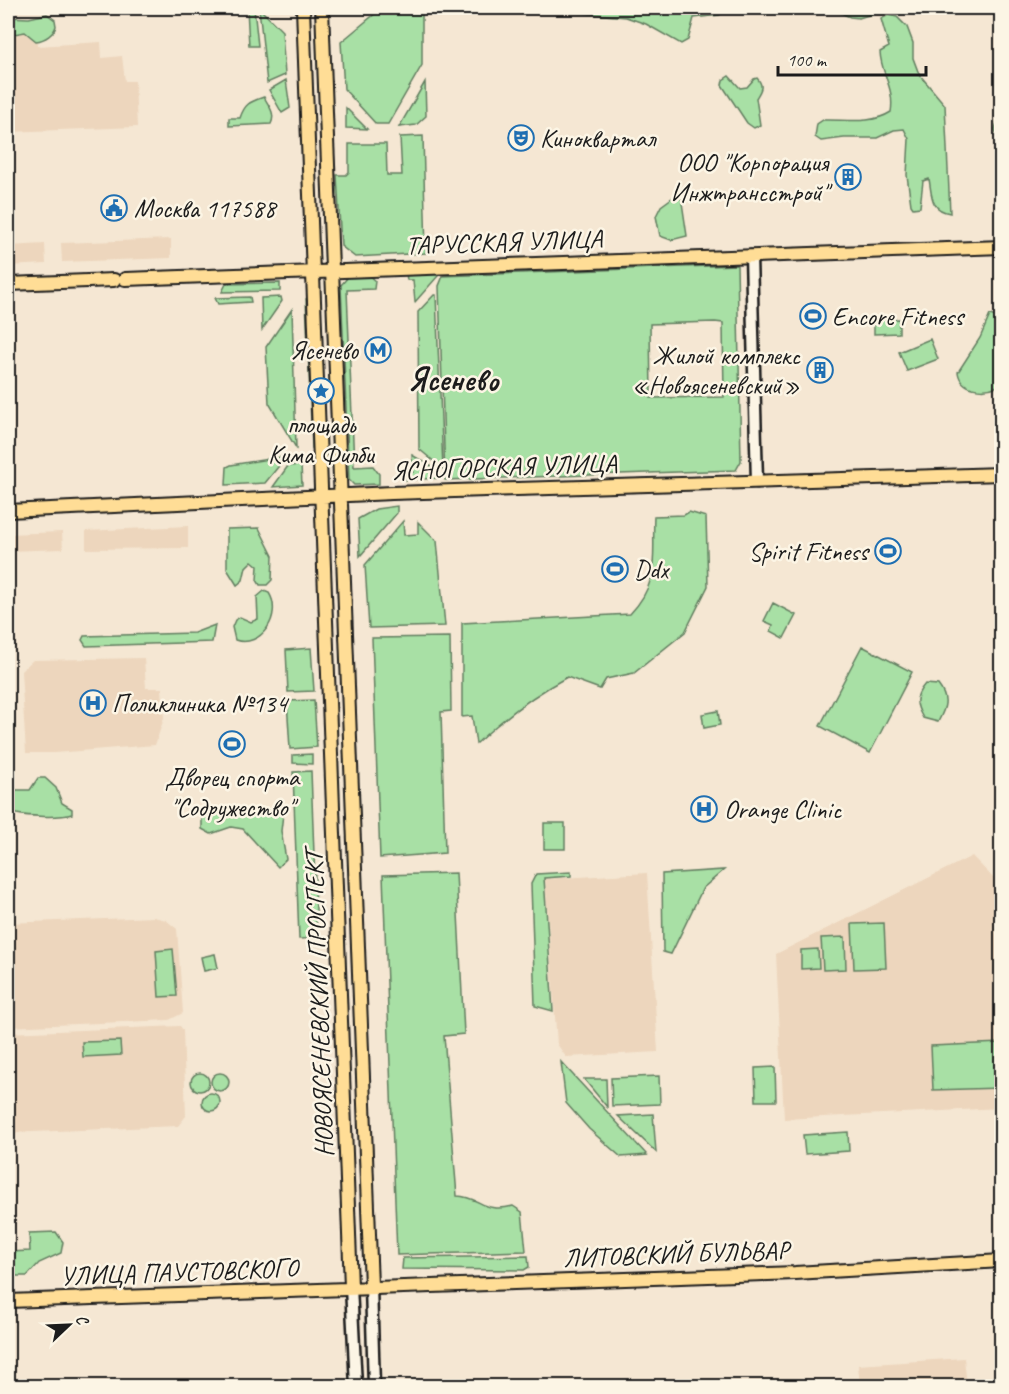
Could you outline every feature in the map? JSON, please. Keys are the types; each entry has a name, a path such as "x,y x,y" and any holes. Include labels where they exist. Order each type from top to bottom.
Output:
{"main road":[{"name":"НОВОЯСЕНЕВСКИЙ ПРОСПЕКТ","path":"303,8 351,1287"},
{"name":"НОВОЯСЕНЕВСКИЙ ПРОСПЕКТ","path":"322,8 371,1286"},
{"name":"ТАРУССКАЯ УЛИЦА","path":"8,284 1002,247"},
{"name":"ЯСНОГОРСКАЯ УЛИЦА","path":"8,511 322,496 1002,474"},
{"name":"ЛИТОВСКИЙ БУЛЬВАР","path":"351,1287 786,1273 1002,1261"},
{"name":"УЛИЦА ПАУСТОВСКОГО","path":"8,1301 351,1287"}],"street":[{"path":"751,256 757,482"},
{"name":"НОВОЯСЕНЕВСКИЙ ПРОСПЕКТ","path":"371,1286 374,1386"},
{"name":"НОВОЯСЕНЕВСКИЙ ПРОСПЕКТ","path":"351,1287 356,1386"}],"shaded area":[{"path":"37,26 38,46 101,42 102,58 122,56 125,81 135,81 137,127 8,132 8,28"},
{"path":"171,239 171,258 62,262 61,243"},
{"path":"45,244 46,264 8,266 8,246"},
{"path":"188,526 188,548 86,549 86,531"},
{"path":"62,532 63,549 8,551 8,534"},
{"name":"Поликлиника №134","path":"144,658 146,688 162,688 164,718 155,745 26,753 21,671 33,660"},
{"path":"972,856 1001,886 1001,1108 784,1119 776,954"},
{"path":"647,873 658,1052 566,1057 557,1044 545,879"},
{"path":"154,917 166,920 177,929 183,1013 169,1020 8,1027 8,923"},
{"path":"180,1026 183,1030 186,1116 178,1126 8,1133 8,1033"},
{"path":"964,1358 967,1386 860,1386 858,1365"}],"green space":[{"path":"247,8 254,8 258,46 249,46"},
{"path":"259,8 282,31 285,75 267,83"},
{"path":"382,8 422,8 422,65 388,124 376,124 344,89 341,42"},
{"path":"550,8 732,8 719,15 694,18 688,40 681,44 646,24 626,17 560,11"},
{"path":"830,8 878,8 875,13 859,18 850,17"},
{"path":"47,14 55,20 56,26 46,38 36,41 25,32 8,35 8,17 29,18"},
{"path":"888,15 897,17 907,27 913,43 913,58 919,74 945,105 950,213 935,205 929,179 923,181 920,207 913,208 911,205 907,175 909,139 904,129 894,130 877,138 821,141 815,137 817,124 823,120 875,119 891,112 890,88 880,52 889,47 881,19"},
{"path":"729,76 740,88 747,87 754,79 757,78 759,81 761,88 756,98 760,125 754,128 747,123 722,85 723,80"},
{"path":"286,80 290,108 282,113 269,90"},
{"path":"425,82 426,116 416,125 399,127"},
{"path":"264,97 272,113 271,124 229,126 229,118 240,118 249,104"},
{"path":"346,108 367,129 346,128"},
{"path":"1001,111 1001,151 995,129"},
{"path":"423,136 426,253 355,257 341,246 337,175 346,175 349,172 349,144 386,144 387,175 402,175 400,137"},
{"path":"676,195 681,196 687,236 671,240 660,236 656,216 661,206"},
{"path":"737,265 741,461 736,470 445,480 439,286 443,276","holes":["723,323 724,397 651,398 650,324"]},
{"path":"406,274 437,274 438,276 415,302 413,280 407,280"},
{"path":"349,276 369,276 375,281 374,289 347,290 354,467 373,466 379,474 379,484 354,485 349,480 341,285"},
{"path":"280,283 280,291 222,292 226,284"},
{"path":"436,295 443,469 419,449 418,312"},
{"path":"250,297 251,302 218,304 215,298"},
{"path":"281,297 282,301 262,330 261,298"},
{"path":"313,298 320,448 312,448 306,299"},
{"path":"292,309 296,448 269,403 266,347"},
{"path":"990,315 996,317 997,322 1001,380 998,386 992,388 974,388 964,383 958,372 980,338"},
{"path":"899,319 899,333 874,334 874,320"},
{"path":"930,339 938,359 907,371 899,352"},
{"path":"412,455 439,471 440,478 405,480 405,473 413,472"},
{"path":"287,456 265,483 226,485 227,467 231,465"},
{"path":"301,465 302,485 273,487 288,466"},
{"path":"397,506 397,513 360,556 358,519 376,509"},
{"path":"689,512 706,517 708,586 685,632 634,673 606,679 600,689 567,677 519,708 476,744 472,716 462,717 462,623 630,614 647,591 651,579 654,556 654,516 684,515"},
{"path":"403,521 404,535 418,534 418,522 437,541 445,626 369,628 365,565"},
{"path":"259,528 273,556 272,580 267,585 260,585 257,580 258,566 252,561 246,567 243,580 237,585 227,569 227,529"},
{"path":"264,591 269,593 273,602 271,620 267,628 253,640 235,640 232,627 235,620 240,617 251,622 258,619 257,597"},
{"path":"773,603 796,615 784,638 771,631 773,625 764,621"},
{"path":"215,625 212,642 86,646 82,640 84,636 194,633"},
{"path":"450,637 451,711 441,712 445,853 380,858 372,638"},
{"path":"862,646 912,672 870,753 820,726"},
{"path":"311,648 314,691 288,692 286,650"},
{"path":"925,684 938,685 944,695 944,707 938,722 923,718 918,709 917,697"},
{"path":"314,700 317,747 290,749 287,701"},
{"path":"718,711 720,725 704,728 702,714"},
{"path":"312,754 312,764 293,763 293,755"},
{"path":"311,771 317,938 299,939 293,772"},
{"path":"38,778 45,778 56,788 62,803 72,809 72,814 39,816 21,815 8,811 8,790 30,790"},
{"path":"284,806 281,831 286,859 278,867 243,829 231,827 211,834 202,829 202,818 217,809 255,813"},
{"path":"544,823 565,823 565,849 544,849"},
{"path":"724,870 703,888 671,954 663,952 662,874"},
{"path":"571,872 571,876 544,878 553,1011 535,1006 531,884 536,874"},
{"path":"456,873 464,1034 444,1036 457,1196 472,1199 488,1207 513,1206 522,1212 526,1251 397,1255 383,875"},
{"path":"884,923 886,968 854,969 852,924"},
{"path":"845,937 846,969 823,970 821,938"},
{"path":"173,949 177,996 159,997 156,951"},
{"path":"818,949 819,968 801,969 801,950"},
{"path":"215,954 218,968 204,971 201,957"},
{"path":"120,1041 121,1055 83,1057 82,1042"},
{"path":"1001,1043 1001,1088 933,1090 931,1046"},
{"path":"561,1062 647,1155 621,1157 589,1129 566,1103"},
{"path":"775,1067 776,1101 756,1101 755,1068"},
{"path":"200,1073 206,1076 209,1082 206,1088 200,1091 194,1088 191,1082 194,1076"},
{"path":"220,1073 226,1076 229,1082 226,1088 220,1091 214,1088 211,1082 214,1076"},
{"path":"659,1076 660,1104 612,1106 611,1078"},
{"path":"584,1079 606,1079 607,1107"},
{"path":"211,1093 217,1096 220,1102 217,1108 211,1111 205,1108 202,1102 205,1096"},
{"path":"653,1114 656,1152 618,1116"},
{"path":"848,1132 849,1151 805,1154 803,1135"},
{"path":"56,1232 63,1242 61,1253 39,1263 27,1276 8,1276 8,1252 30,1251 29,1233"},
{"path":"528,1256 529,1267 524,1270 402,1269 403,1258"}],"place":[{"name":"Киноквартал","path":"521,138"},
{"name":"ООО \"Корпорация Инжтрансстрой\"","path":"848,177"},
{"name":"Москва 117588","path":"114,208"},
{"name":"Encore Fitness","path":"813,316"},
{"name":"Ясенево","path":"378,350"},
{"name":"Жилой комплекс «Новоясеневский»","path":"820,370"},
{"name":"площадь Кима Филби","path":"321,391"},
{"name":"Spirit Fitness","path":"888,551"},
{"name":"Ddx","path":"615,569"},
{"name":"Поликлиника №134","path":"93,703"},
{"name":"Дворец спорта \"Содружество\"","path":"232,744"},
{"name":"Orange Clinic","path":"704,809"}],"district":[{"name":"Ясенево","path":"453,379"}]}
